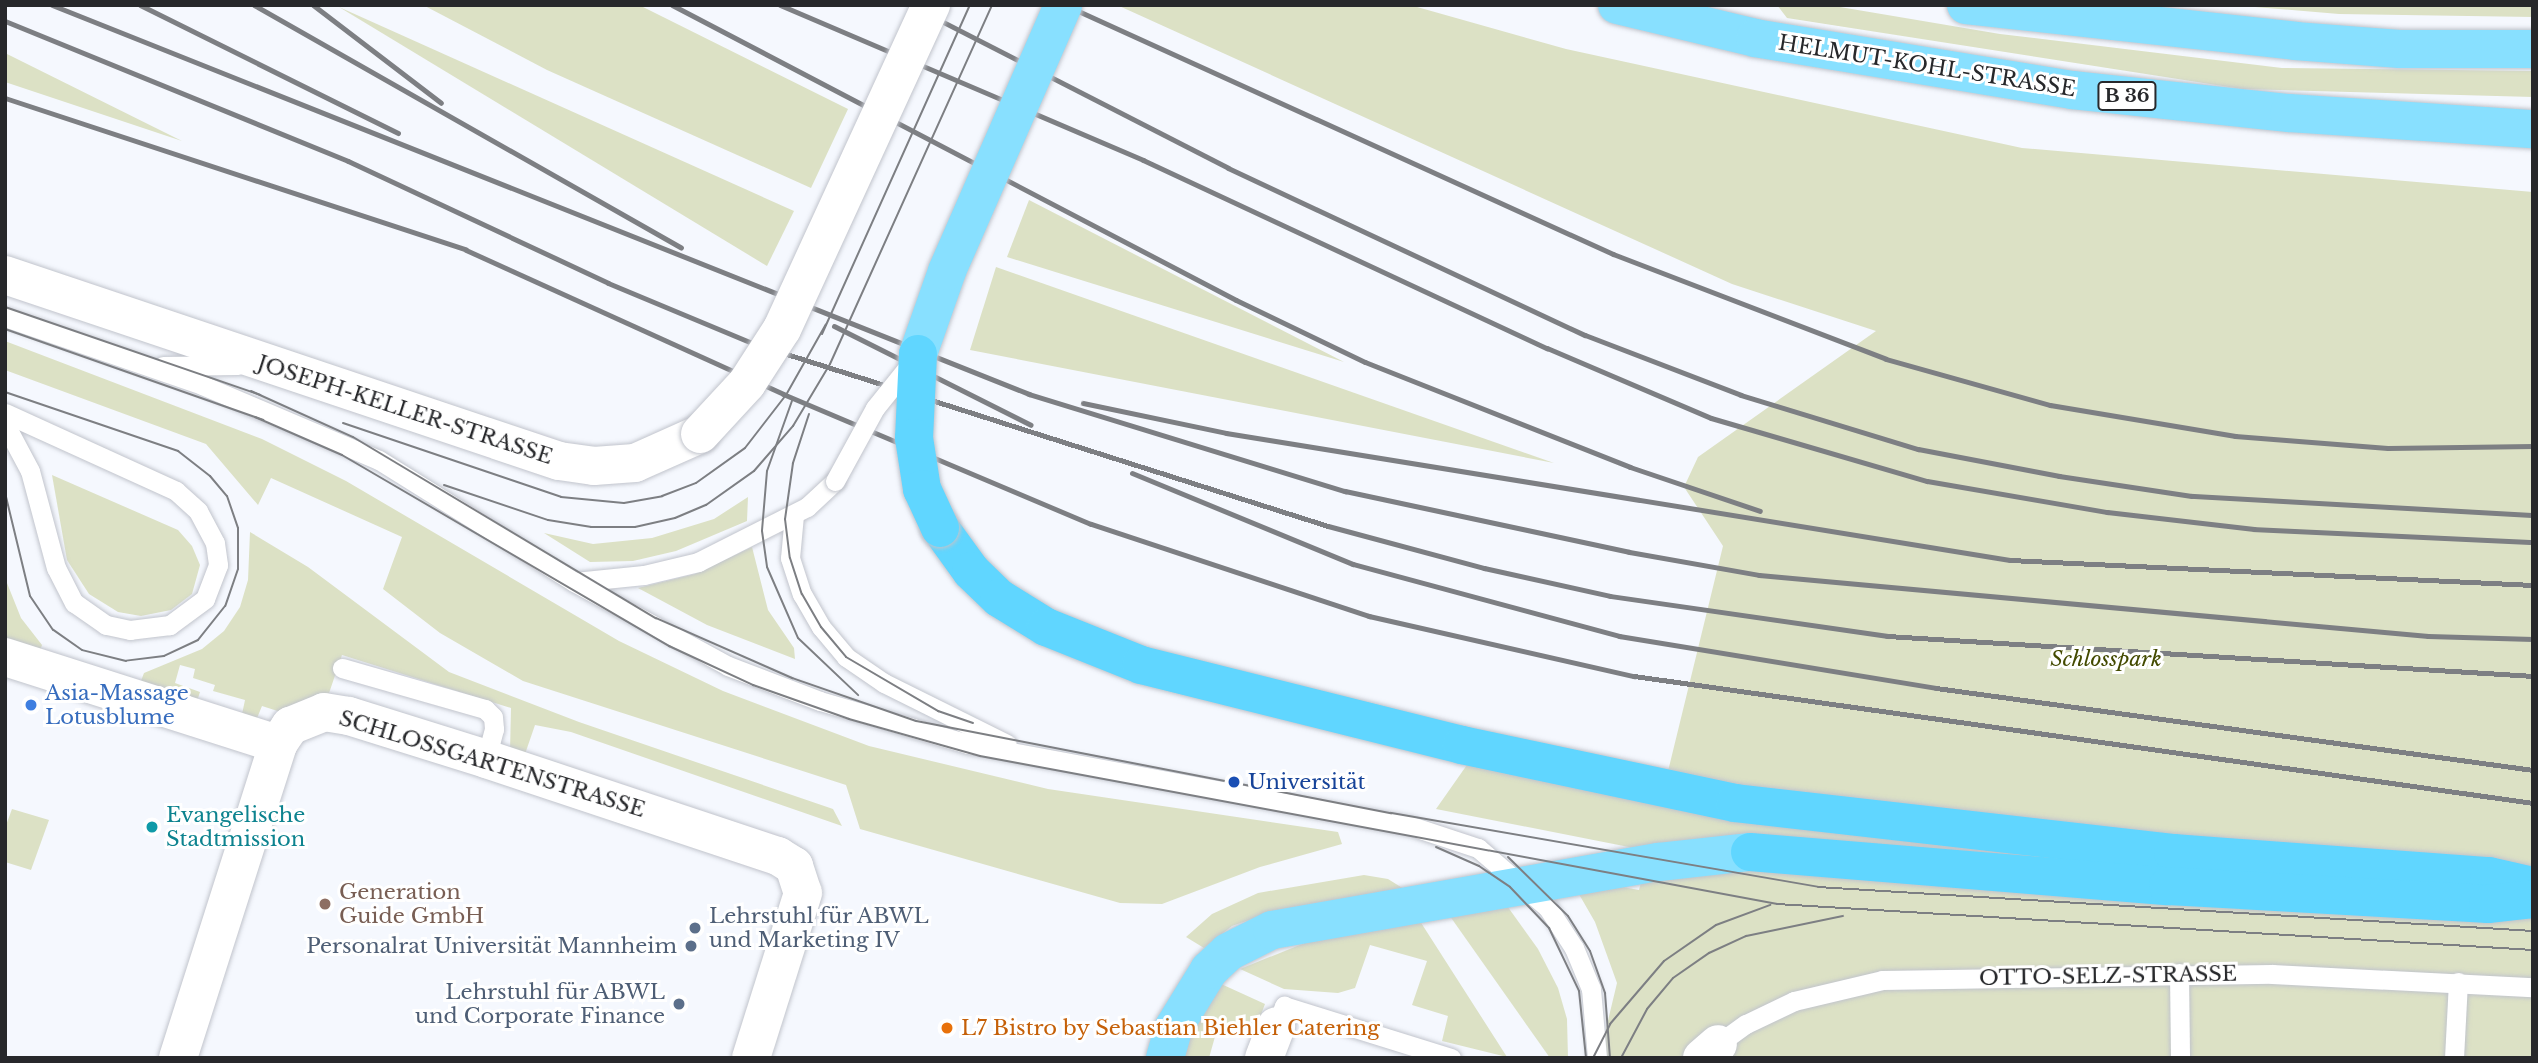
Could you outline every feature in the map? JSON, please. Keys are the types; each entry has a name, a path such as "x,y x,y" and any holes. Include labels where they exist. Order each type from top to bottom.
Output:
{"highway":[{"path":"918,354 914,438 922,489 940,528 971,571 999,598 1046,627 1140,665 1462,745 1758,806 2173,853 2489,876 2533,886"},
{"path":"1750,852 2182,887 2488,904 2533,899"}],"main road":[{"path":"918,354 947,271 1063,5"},
{"name":"HELMUT-KOHL-STRASSE","path":"1617,5 1755,38 2071,90 2523,131"},
{"path":"1726,5 1755,38"},
{"path":"1966,5 2308,43 2400,49 2533,49"},
{"path":"1165,1058 1174,1027 1198,985 1228,952 1253,937 1301,922 1524,885 1750,852"}],"street":[{"name":"JOSEPH-KELLER-STRASSE","path":"5,275 559,461 594,466 635,463 700,434 747,383 782,329 931,5"},
{"path":"5,657 275,754 178,1058"},
{"name":"SCHLOSSGARTENSTRASSE","path":"275,754 300,720 337,713 486,759 778,856 794,866 803,892 751,1058"}],"lane":[{"path":"5,317 267,410 379,460 574,582 728,666 797,692 933,734 1035,758 1411,826 1478,848 1548,908 1574,948 1591,989 1597,1058"},
{"path":"574,582 644,575 698,562 794,515 835,481 875,408 918,354"},
{"path":"145,365 268,365"},
{"path":"5,413 142,472 191,504 210,529 218,565 205,599 190,613 150,629 106,625 80,609 63,586 30,471 5,424"},
{"path":"794,515 790,558 802,594 821,627 846,657 895,689 1035,758"},
{"path":"342,668 485,709 493,717 494,729 486,759"},
{"path":"2179,973 2180,1058"},
{"name":"OTTO-SELZ-STRASSE","path":"1710,1051 1746,1024 1794,1001 1882,980 2179,973 2533,987"},
{"path":"2454,1058 2458,982"},
{"path":"1270,1042 1284,1006 1451,1058"}],"green space":[{"path":"423,5 639,5 848,109 811,188 547,70"},
{"name":"Schlosspark","path":"1117,5 1410,5 1566,49 2022,148 2533,192 2533,1058 1599,1058 1617,983 1595,922 1576,889 1612,885 1639,890 1649,851 1436,809 1469,762 1660,804 1723,546 1684,487 1698,457 1876,331 1732,284"},
{"path":"1777,5 1828,5 2000,34 2282,68 2533,71 2533,97 2242,89 1787,18"},
{"path":"2231,5 2533,5 2533,17 2339,14"},
{"path":"339,7 794,211 767,266"},
{"path":"5,53 182,141 5,82"},
{"path":"1029,200 1344,362 1007,257"},
{"path":"996,267 1554,463 970,350"},
{"path":"5,341 262,439 346,481 619,641 723,691 869,746 1048,789 1338,832 1342,844 1260,867 1162,904 1120,903 860,829 846,785 523,681 440,633 383,589 402,537 271,478 258,505 206,444 5,370"},
{"path":"52,475 178,530 192,546 200,565 192,594 171,610 141,616 118,612 89,594 67,560"},
{"path":"748,497 747,521 676,551 633,561 590,562 544,533 593,544 652,538 714,519"},
{"path":"250,532 308,567 449,672 579,722 833,809 842,826 571,732 535,725 524,757 510,752 511,708 342,655 327,699 287,714 262,706 255,723 241,719 245,700 213,691 215,685 193,678 195,669 180,665 175,683 200,692 196,704 139,686 144,673 202,649 224,631 240,607 248,580"},
{"path":"752,547 768,610 794,648 795,659 707,625 638,588 695,574"},
{"path":"5,578 21,618 42,645 39,654 5,644"},
{"path":"12,809 49,820 31,870 5,862 5,828"},
{"path":"1364,875 1388,879 1404,889 1272,912 1232,926 1204,948 1186,937 1212,914 1258,893"},
{"path":"1505,903 1538,949 1558,988 1567,1019 1568,1058 1550,1058 1447,912"},
{"path":"1418,918 1507,1057 1442,1041 1448,1016 1412,1005 1427,961 1370,945 1355,988 1338,993 1284,989 1240,969 1317,938"},
{"path":"1219,983 1265,1004 1252,1038 1218,1026 1209,1058 1180,1058 1189,1030"}],"tram line":[{"path":"822,334 970,5"},
{"path":"444,485 548,520 591,527 635,527 675,518 706,505 754,471 793,426 830,364 992,5"},
{"path":"5,307 260,395"},
{"path":"343,423 561,497 624,503 662,496 696,483 745,448 786,395 826,324"},
{"path":"5,329 263,420"},
{"path":"251,391 353,437 656,618 792,678 916,721 1391,813 1818,887 2533,931"},
{"path":"5,392 178,451 210,476 227,496 238,528 238,569 225,606 198,640 164,656 126,661 82,650 53,630 30,596 5,493"},
{"path":"793,398 767,471 762,531 767,567 798,638 858,695"},
{"path":"809,414 793,463 785,519 790,558 802,594 821,627 846,657 938,711 973,723"},
{"path":"255,417 342,455 669,646 753,685 849,719 980,756 1777,904 2533,950"},
{"path":"1436,847 1479,866 1510,887 1549,928 1579,991 1586,1058"},
{"path":"1508,857 1568,916 1590,951 1605,993 1610,1058"},
{"path":"1593,1058 1610,1024 1664,961 1716,925 1770,905"},
{"path":"1621,1058 1647,1009 1673,978 1709,953 1746,936 1843,916"}],"railway":[{"path":"52,5 1029,394 1345,491 1629,552 1759,575 2428,636 2533,639"},
{"path":"140,5 398,133"},
{"path":"254,5 681,248"},
{"path":"313,5 441,103"},
{"path":"672,5 1236,300 1365,362 1630,467 1760,511"},
{"path":"780,5 1143,160 1547,348 1711,418 1927,481 2107,512 2254,529 2533,542"},
{"path":"910,5 1228,168 1585,335 1741,395 1918,449 2059,476 2192,496 2533,515"},
{"path":"1065,5 1613,254 1886,359 2050,405 2235,436 2388,448 2533,446"},
{"path":"5,21 348,161 608,283 752,343 1328,526 1484,568 1610,596 1887,636 2533,676"},
{"path":"5,98 466,250 783,394 1091,524 1369,616 1634,676 2533,803"},
{"path":"834,326 1031,425"},
{"path":"1083,403 1226,433 2010,560 2533,585"},
{"path":"1132,473 1353,564 1619,636 1936,688 2533,770"}],"place":[{"name":"Asia-Massage Lotusblume","path":"31,705"},
{"name":"Universität","path":"1234,782"},
{"name":"Evangelische Stadtmission","path":"152,827"},
{"name":"Generation Guide GmbH","path":"325,904"},
{"name":"Lehrstuhl für ABWL und Marketing IV","path":"695,928"},
{"name":"Personalrat Universität Mannheim","path":"691,946"},
{"name":"Lehrstuhl für ABWL und Corporate Finance","path":"679,1004"},
{"name":"L7 Bistro by Sebastian Biehler Catering","path":"947,1028"}]}
